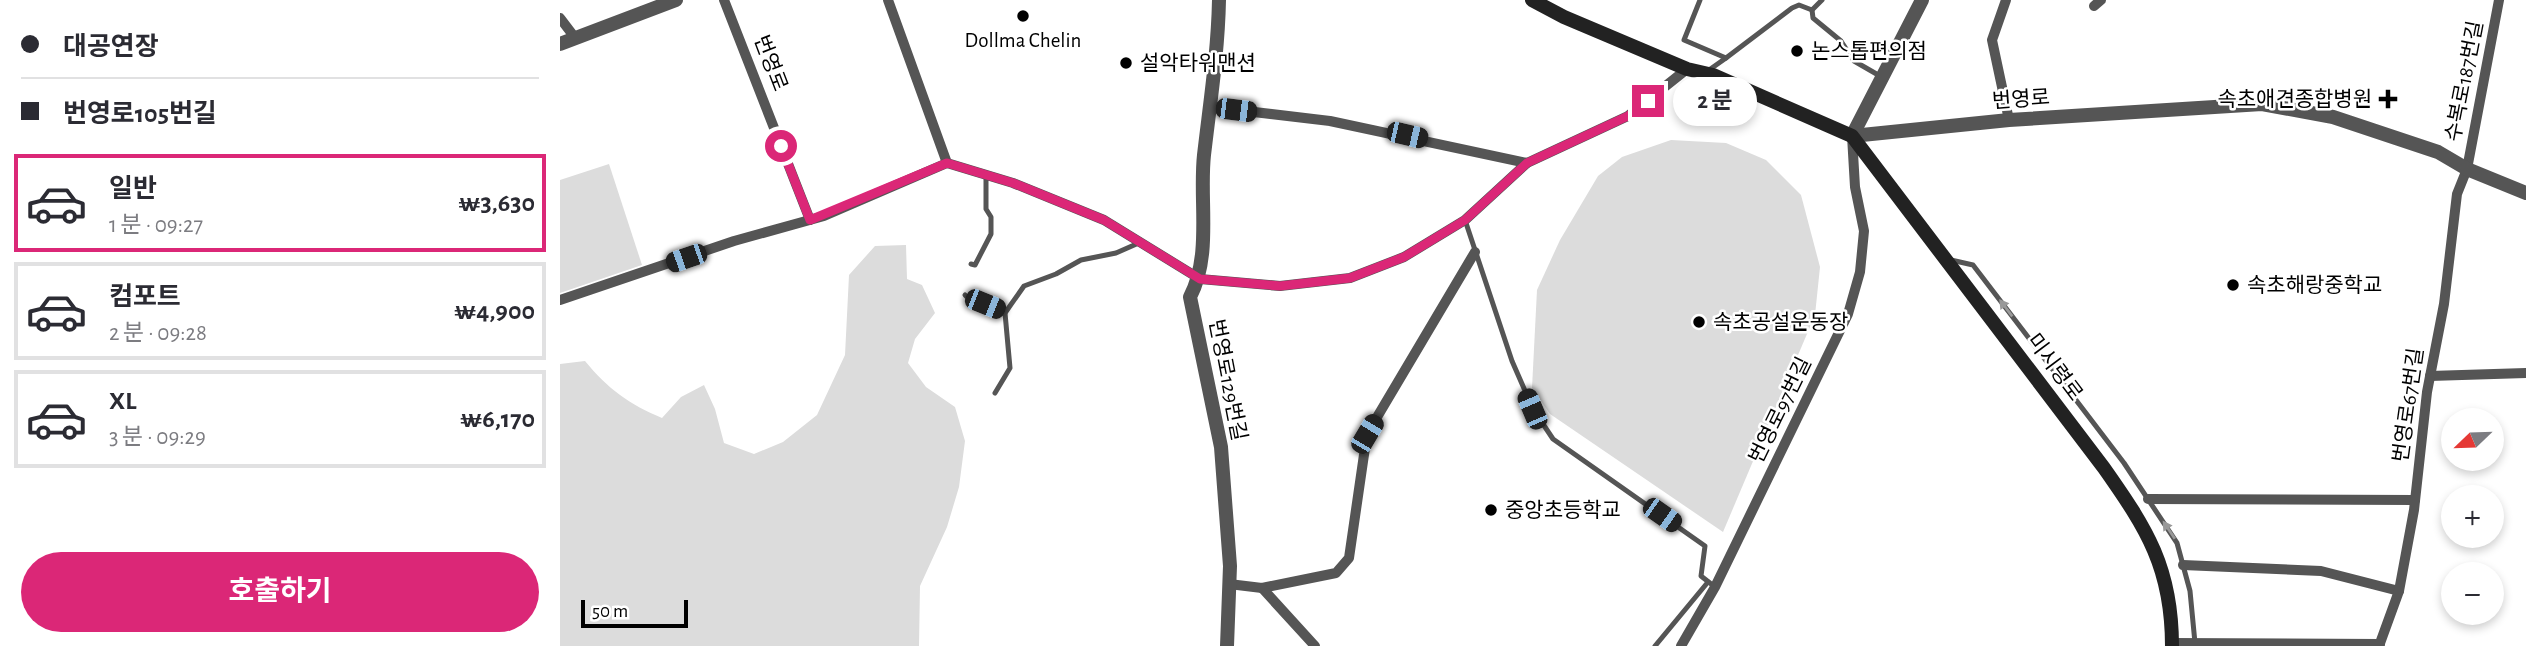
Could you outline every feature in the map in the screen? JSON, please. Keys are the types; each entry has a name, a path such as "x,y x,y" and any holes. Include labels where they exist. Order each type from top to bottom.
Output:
{"main road":[{"name":"번영로","path":"1532,0 1564,18 1687,69 1704,73 1852,136"},
{"name":"미시령로","path":"1852,136 1947,259 2139,519 2157,552 2168,590 2172,645"}],"street":[{"path":"560,44 676,0"},
{"name":"번영로","path":"724,0 810,220"},
{"path":"888,0 947,163"},
{"name":"번영로129번길","path":"1219,0 1212,107 1201,200 1200,279 1190,297 1221,447 1229,584 1227,646"},
{"path":"1852,136 1922,0"},
{"path":"2006,0 1992,40 2009,120"},
{"name":"수복로187번길","path":"2467,169 2499,0"},
{"path":"560,18 576,39"},
{"path":"560,300 734,241 810,220 947,163 1013,183 1104,220 1200,279 1280,286 1350,278 1404,257 1465,220 1527,163 1628,116 1687,69"},
{"name":"번영로","path":"1852,136 2009,120 2262,104 2333,117 2438,152 2467,169 2526,193"},
{"path":"1212,107 1330,121 1527,163"},
{"name":"번영로97번길","path":"1682,646 1848,314 1860,272 1864,230 1855,187 1852,136"},
{"name":"번영로67번길","path":"2172,645 2379,645 2399,591 2415,500 2430,376 2444,304 2457,194 2467,169"},
{"path":"1229,584 1262,588 1336,573 1349,558 1367,434 1475,252"},
{"path":"2430,376 2526,373"},
{"path":"2148,499 2415,500"},
{"path":"2183,565 2321,571 2399,591"},
{"path":"1262,588 1315,646"}],"lane":[{"path":"1700,0 1684,40 1726,58"},
{"path":"1812,10 1822,0"},
{"path":"1704,73 1792,8 1799,5 1812,10"},
{"path":"1812,10 1813,18 1841,41 1854,61 1882,78"},
{"path":"971,264 975,265 991,234 991,217 986,209 986,177 1013,183"},
{"path":"1465,220 1512,361 1532,409 1553,439 1705,546 1700,576 1712,585 1655,646"},
{"path":"995,393 1010,368 1005,313 1024,286 1088,258 1116,253 1141,242"},
{"path":"1947,259 1973,265 2124,463 2177,543 2190,591 2195,643"},
{"path":"965,295 978,308 985,304 1005,313"}],"shaded area":[{"path":"1671,140 1726,143 1766,160 1801,195 1820,267 1815,315 1723,532 1550,414 1532,388 1537,290 1560,240 1598,176 1622,157"},
{"path":"609,164 642,265 560,293 560,180"},
{"path":"906,245 907,279 922,285 935,313 915,339 908,363 926,387 955,407 965,441 959,487 947,527 920,586 919,646 560,646 560,364 585,361 620,395 662,418 681,397 704,385 715,409 724,443 754,454 783,442 817,415 845,355 849,275 875,246"}],"place":[{"name":"Dollma Chelin","path":"1023,16"},
{"name":"논스톱편의점","path":"1797,51"},
{"name":"설악타워맨션","path":"1126,63"},
{"name":"속초애견종합병원","path":"2388,99"},
{"name":"속초해랑중학교","path":"2233,285"},
{"name":"속초공설운동장","path":"1699,322"},
{"name":"중앙초등학교","path":"1491,510"}],"route":[{"path":"781,146 810,220 947,163 1013,183 1104,220 1200,279 1280,286 1350,278 1404,257 1465,220 1527,163 1628,116 1648,101"}]}
